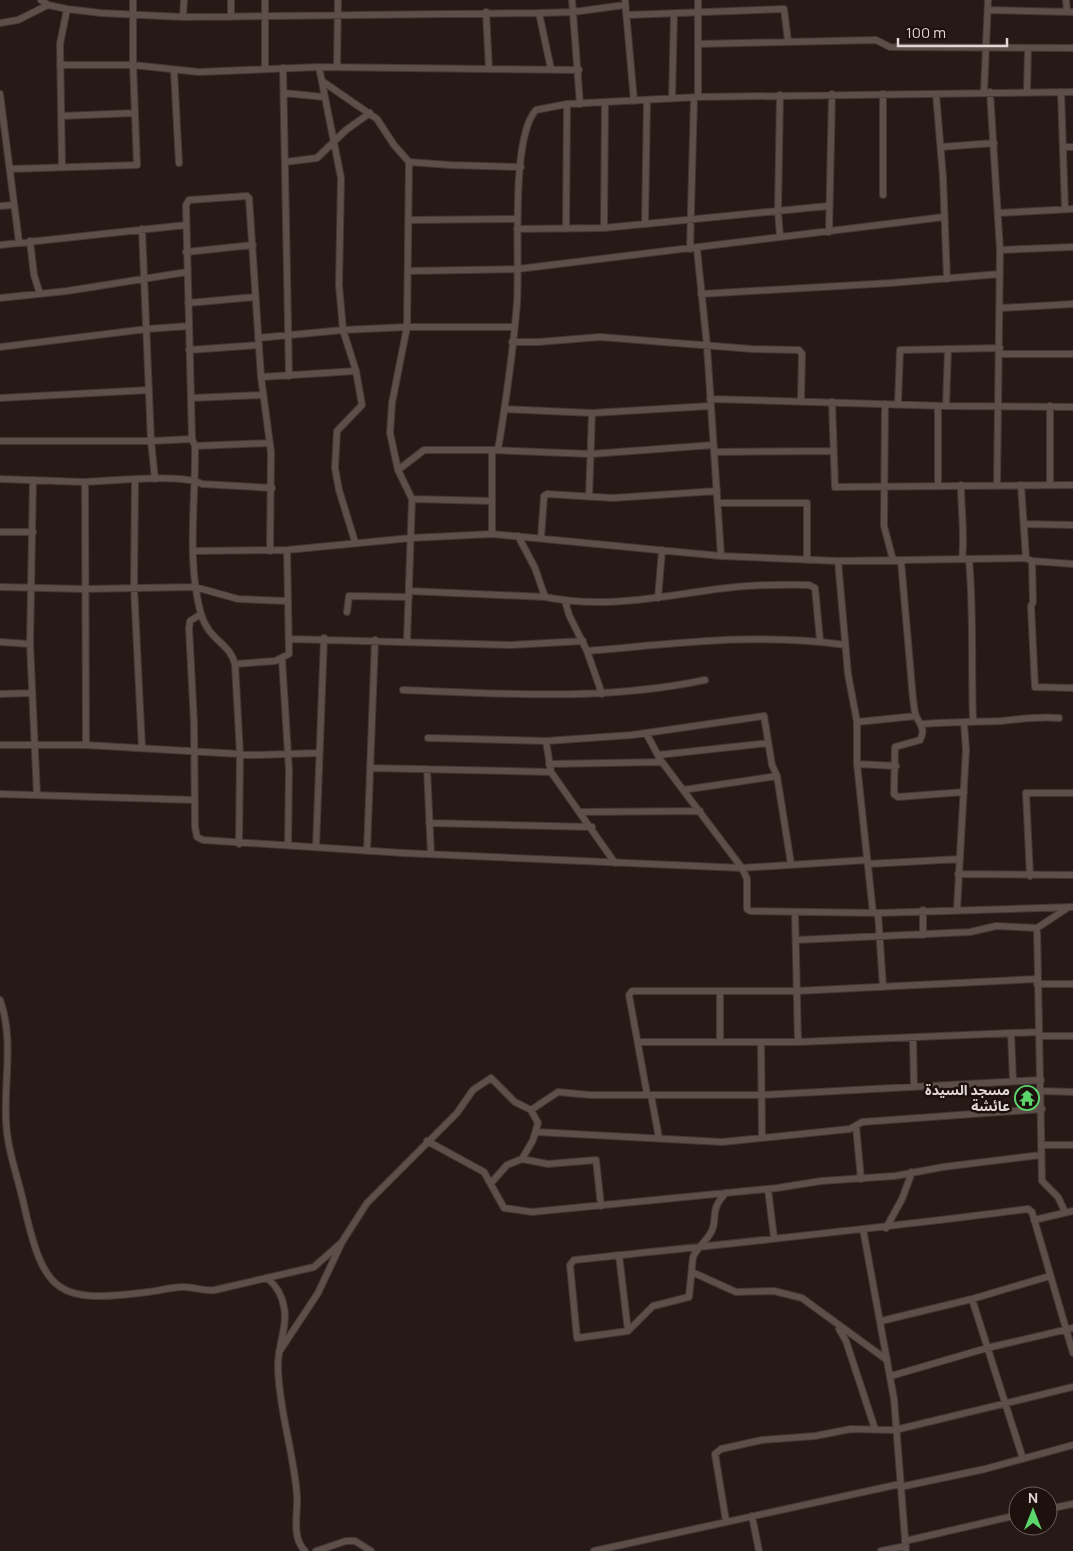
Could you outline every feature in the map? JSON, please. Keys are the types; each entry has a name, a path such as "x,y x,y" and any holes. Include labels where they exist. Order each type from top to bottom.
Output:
{"street":[{"path":"41,0 67,9 133,16 183,18 265,15 573,12 625,3 634,101"},
{"path":"10,169 137,165 132,65 133,0"},
{"path":"183,18 184,0"},
{"path":"231,0 231,17"},
{"path":"265,0 265,69"},
{"path":"338,0 338,67"},
{"path":"572,0 579,70 580,104"},
{"path":"698,0 691,218 706,346 721,556"},
{"path":"988,0 987,92 994,143 1000,250 1001,308 997,485"},
{"path":"989,10 1070,11 1066,0"},
{"path":"0,23 18,20 48,4"},
{"path":"62,167 60,65 61,34 67,9"},
{"path":"627,15 698,14 784,9 788,41"},
{"path":"486,12 489,69"},
{"path":"539,13 551,69"},
{"path":"672,99 674,14"},
{"path":"698,44 876,40 890,47 1073,48"},
{"path":"1027,92 1028,48"},
{"path":"60,65 132,65 174,70 338,67 579,70"},
{"path":"319,67 341,178 339,285 343,330 356,371 362,406 337,431 335,468 339,490 355,542"},
{"path":"283,68 289,376"},
{"path":"174,70 179,163"},
{"path":"322,80 370,113 409,162 410,220 407,327 392,402 390,433 398,470 412,499 407,641"},
{"path":"1061,92 1065,209"},
{"path":"492,534 491,501 495,450 505,409 514,327 518,269 517,218 521,167 527,123 531,116 543,107 648,100 832,94 1073,92"},
{"path":"284,93 324,97"},
{"path":"0,94 3,135 10,169 19,242"},
{"path":"829,232 828,206 832,94"},
{"path":"882,94 884,195"},
{"path":"936,94 941,147 947,279"},
{"path":"780,95 778,211 780,237"},
{"path":"646,224 648,100"},
{"path":"604,228 605,102"},
{"path":"566,229 567,104"},
{"path":"61,116 135,113"},
{"path":"285,162 317,158 334,141 370,113"},
{"path":"941,147 994,143"},
{"path":"1064,147 1073,147"},
{"path":"409,162 521,167"},
{"path":"239,844 240,754 235,664 230,651 210,634 201,614 195,586 196,481 186,252 186,205 189,200 248,196 253,244 261,377 270,443 272,488 270,551"},
{"path":"0,206 13,205"},
{"path":"517,228 604,228 828,206"},
{"path":"998,213 1073,209"},
{"path":"409,271 518,269 944,217"},
{"path":"410,220 517,218"},
{"path":"0,245 186,225"},
{"path":"142,229 151,441 155,479"},
{"path":"30,241 34,275 40,294"},
{"path":"186,252 253,244"},
{"path":"1000,250 1073,247"},
{"path":"0,298 40,294 187,272"},
{"path":"701,294 1000,274"},
{"path":"188,303 255,297"},
{"path":"1001,308 1073,304"},
{"path":"0,348 147,329 189,326"},
{"path":"189,350 343,330 407,327 514,327"},
{"path":"512,342 600,337 670,341 706,346 802,351 801,400"},
{"path":"946,406 948,349"},
{"path":"898,404 900,350 948,349 1073,354"},
{"path":"261,377 356,371"},
{"path":"0,398 149,390"},
{"path":"191,398 263,395"},
{"path":"505,409 592,413 710,403 801,400 938,406 1073,407"},
{"path":"832,402 835,486 1073,485"},
{"path":"885,404 884,526 893,560"},
{"path":"938,406 938,485"},
{"path":"1050,406 1050,485"},
{"path":"589,496 592,413"},
{"path":"0,441 270,443"},
{"path":"398,470 424,450 495,450 591,454 713,449 834,451"},
{"path":"0,479 85,482 155,479 272,488"},
{"path":"33,480 30,644 37,795"},
{"path":"135,481 134,587 142,748"},
{"path":"85,482 86,745"},
{"path":"961,485 961,510 966,559 972,586 971,669 973,720"},
{"path":"1021,485 1029,560 1035,687 1073,688"},
{"path":"541,538 545,494 627,497 717,491"},
{"path":"412,499 491,501"},
{"path":"718,503 807,503 807,560"},
{"path":"1024,524 1073,524"},
{"path":"0,532 33,532"},
{"path":"194,550 270,551 355,542 492,534 721,556 838,561 1029,560 1073,564"},
{"path":"518,536 535,568 545,597"},
{"path":"235,664 282,659 289,654 287,550"},
{"path":"658,598 662,550"},
{"path":"838,561 848,674 857,722 857,764 868,862 880,937 883,987"},
{"path":"901,561 907,640 916,716 922,724 923,734 920,740 895,747 896,796 964,792"},
{"path":"347,612 349,596 409,594 545,597 565,601 606,604 742,586 776,584 812,586 815,588 820,640"},
{"path":"0,587 84,589 195,586 238,599 288,601"},
{"path":"565,601 588,651 602,694"},
{"path":"201,614 190,621 188,628 193,696 194,800 197,836 213,843 742,868 792,864 960,859"},
{"path":"289,639 324,638 511,645 582,641"},
{"path":"316,847 324,638"},
{"path":"588,651 712,640 774,638 820,640 845,645"},
{"path":"367,851 375,640"},
{"path":"0,642 30,644"},
{"path":"282,659 288,754 288,846"},
{"path":"403,690 602,694 668,688 705,680"},
{"path":"0,694 32,694"},
{"path":"428,738 546,741 646,734 762,715 765,718 772,765 777,776 792,864"},
{"path":"857,722 916,716"},
{"path":"922,724 973,720 998,721 1034,716 1059,718"},
{"path":"957,909 966,750 964,722"},
{"path":"646,734 662,762 742,868 747,879 748,911 876,913 923,910 1071,907"},
{"path":"546,741 551,772 592,827 615,863"},
{"path":"658,756 768,743"},
{"path":"0,746 86,745 194,753 319,753"},
{"path":"549,764 662,762"},
{"path":"857,764 896,766"},
{"path":"370,768 551,772"},
{"path":"427,770 431,854"},
{"path":"683,790 777,776"},
{"path":"1030,876 1026,793 1073,793"},
{"path":"0,794 194,800"},
{"path":"580,812 700,811"},
{"path":"430,823 592,827"},
{"path":"958,874 1073,875"},
{"path":"796,940 970,932 996,926 1037,928 1071,907"},
{"path":"923,910 923,934"},
{"path":"795,913 798,1042"},
{"path":"1037,928 1037,982 1042,1091 1042,1181 1058,1197 1066,1212"},
{"path":"659,1138 629,995 632,991 797,992 1037,982 1073,984"},
{"path":"720,992 720,1042"},
{"path":"0,1000 5,1014 8,1044 6,1121 11,1158 24,1204 30,1236 42,1268 52,1282 66,1291 80,1296 108,1296 181,1286 206,1292 314,1267 342,1242"},
{"path":"1011,1033 1013,1082"},
{"path":"639,1042 798,1042 1011,1033 1073,1036"},
{"path":"913,1038 914,1087"},
{"path":"761,1042 762,1138"},
{"path":"279,1352 318,1293 342,1242 367,1203 457,1113 473,1090 488,1078 494,1079 515,1102 531,1110 538,1123 537,1132 522,1159"},
{"path":"531,1110 558,1092 590,1095 761,1094 1041,1080"},
{"path":"1042,1091 1073,1092"},
{"path":"537,1132 722,1142 850,1129 862,1122 1042,1109"},
{"path":"856,1126 861,1179"},
{"path":"427,1141 481,1169 506,1208 532,1212 768,1189 821,1180 894,1176 1041,1155"},
{"path":"1042,1145 1073,1145"},
{"path":"491,1183 507,1165 522,1159 548,1164 596,1160 601,1206"},
{"path":"886,1228 902,1199 912,1172"},
{"path":"768,1189 774,1238"},
{"path":"726,1193 715,1204 712,1229 701,1246 693,1257 689,1297 654,1306 628,1331 580,1339 576,1335 571,1262 619,1255 701,1246 774,1238 886,1228 1028,1209 1032,1212 1050,1276 1070,1329 1073,1353"},
{"path":"1034,1220 1073,1211"},
{"path":"863,1229 891,1376 905,1546"},
{"path":"619,1255 628,1331"},
{"path":"692,1272 736,1292 774,1291 802,1298 828,1315 839,1327 887,1360"},
{"path":"881,1321 972,1299 1050,1276"},
{"path":"267,1278 281,1295 284,1310 278,1367 281,1403 289,1438 297,1496 296,1539 305,1551"},
{"path":"972,1299 1023,1459"},
{"path":"839,1327 846,1341 875,1429"},
{"path":"891,1376 987,1348 1070,1329"},
{"path":"726,1521 716,1451 762,1440 815,1436 851,1429 895,1430 1073,1387"},
{"path":"594,1551 726,1521 1023,1459 1073,1445"},
{"path":"1058,1507 1073,1504"},
{"path":"752,1516 759,1551"},
{"path":"881,1551 1008,1518"},
{"path":"316,1551 346,1541 355,1542 371,1551"}],"place":[{"name":"مسجد السيدة عائشة","path":"1027,1098"}]}
